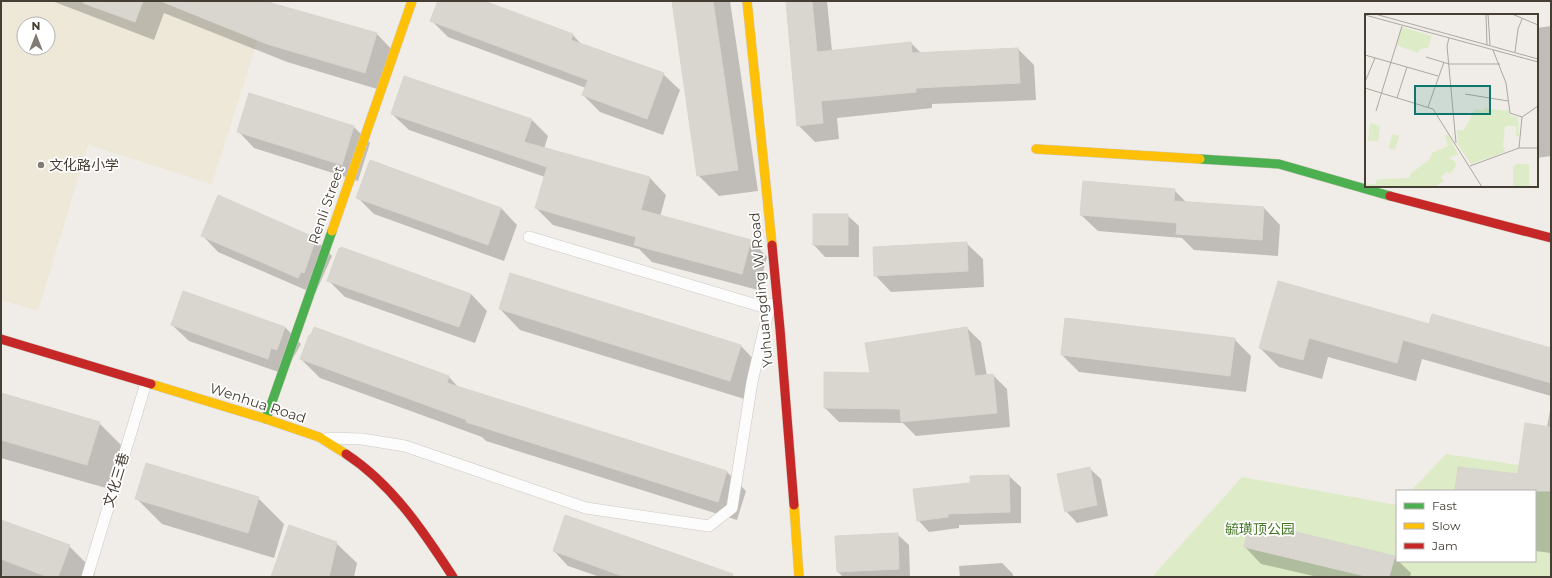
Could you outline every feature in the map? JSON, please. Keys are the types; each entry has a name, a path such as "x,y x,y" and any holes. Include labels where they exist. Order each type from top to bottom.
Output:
{"street":[{"name":"Renli Street","path":"266,419 412,1"},
{"name":"Yuhuangding W Road","path":"747,1 780,329 799,577"},
{"path":"1036,149 1279,164 1395,198 1551,238"},
{"name":"Wenhua Road","path":"1,339 266,419 319,437 350,457 374,476 424,532 453,577"}],"lane":[{"path":"529,237 770,309"},
{"path":"319,437 362,439 405,446 586,508 709,526 732,508 752,382 770,309 772,253"},
{"name":"文化三巷","path":"87,577 146,383"}],"shaded area":[{"name":"文化路小学","path":"1,1 270,1 212,184 88,145 38,311 1,300"}],"green space":[{"name":"毓璜顶公园","path":"1446,454 1551,470 1551,577 1152,577 1242,477 1396,505 1396,562 1536,562 1536,490 1412,490"}],"building":[{"path":"84,1 143,1 135,22 83,3"},
{"path":"163,1 264,1 377,33 365,73 267,44"},
{"path":"438,1 484,1 573,34 571,40 664,73 647,119 582,95 588,80 430,21"},
{"path":"672,1 713,1 738,170 697,176"},
{"path":"786,1 812,1 817,52 911,42 912,53 1018,48 1020,83 916,88 916,92 821,101 823,123 797,126"},
{"path":"404,76 532,119 524,142 650,177 641,210 751,240 742,274 634,245 636,237 535,208 547,167 391,114"},
{"path":"249,93 354,126 342,165 237,132"},
{"path":"370,160 501,208 488,245 356,198"},
{"path":"1083,181 1175,189 1174,201 1264,207 1262,240 1176,234 1177,223 1080,215"},
{"path":"218,195 316,238 304,273 301,272 298,278 201,236"},
{"path":"813,214 848,214 848,245 813,245"},
{"path":"967,242 968,271 874,276 873,247"},
{"path":"341,247 471,294 459,327 327,281 339,248 340,249"},
{"path":"510,273 741,345 730,381 499,309"},
{"path":"1278,281 1429,324 1432,314 1551,348 1551,383 1403,340 1397,363 1309,338 1303,360 1259,348"},
{"path":"183,291 285,327 277,350 271,348 268,359 171,325"},
{"path":"1065,318 1235,338 1230,376 1061,355"},
{"path":"314,327 449,376 447,383 727,471 718,502 466,422 467,420 300,359 309,335 311,335"},
{"path":"967,327 975,376 993,374 997,413 901,422 900,409 824,408 824,372 870,373 865,343"},
{"path":"1,393 100,422 87,465 1,440"},
{"path":"1525,423 1551,427 1551,491 1455,490 1458,467 1518,474"},
{"path":"146,463 259,497 248,533 135,499"},
{"path":"1090,467 1097,505 1065,512 1057,474"},
{"path":"1009,475 1010,512 948,514 948,517 917,521 913,489 970,483 970,476"},
{"path":"565,515 733,574 732,577 625,577 553,551"},
{"path":"1,520 70,545 58,577 48,577 1,559"},
{"path":"1250,521 1395,556 1389,577 1369,577 1244,547"},
{"path":"289,525 337,542 329,577 271,577"},
{"path":"898,533 899,569 837,572 835,536"}],"traffic: fast":[{"path":"1200,159 1279,164 1390,196"},
{"path":"266,419 332,231"}],"traffic: slow":[{"path":"332,231 412,1"},
{"path":"747,1 772,245"},
{"path":"1036,149 1200,159"},
{"path":"151,384 266,419 319,437 346,454"},
{"path":"794,505 799,577"}],"traffic: jam":[{"path":"1390,196 1551,238"},
{"path":"772,245 794,505"},
{"path":"1,339 151,384"},
{"path":"346,454 363,466 406,510 431,543 453,577"}],"place":[{"name":"文化路小学","path":"41,165"}]}
